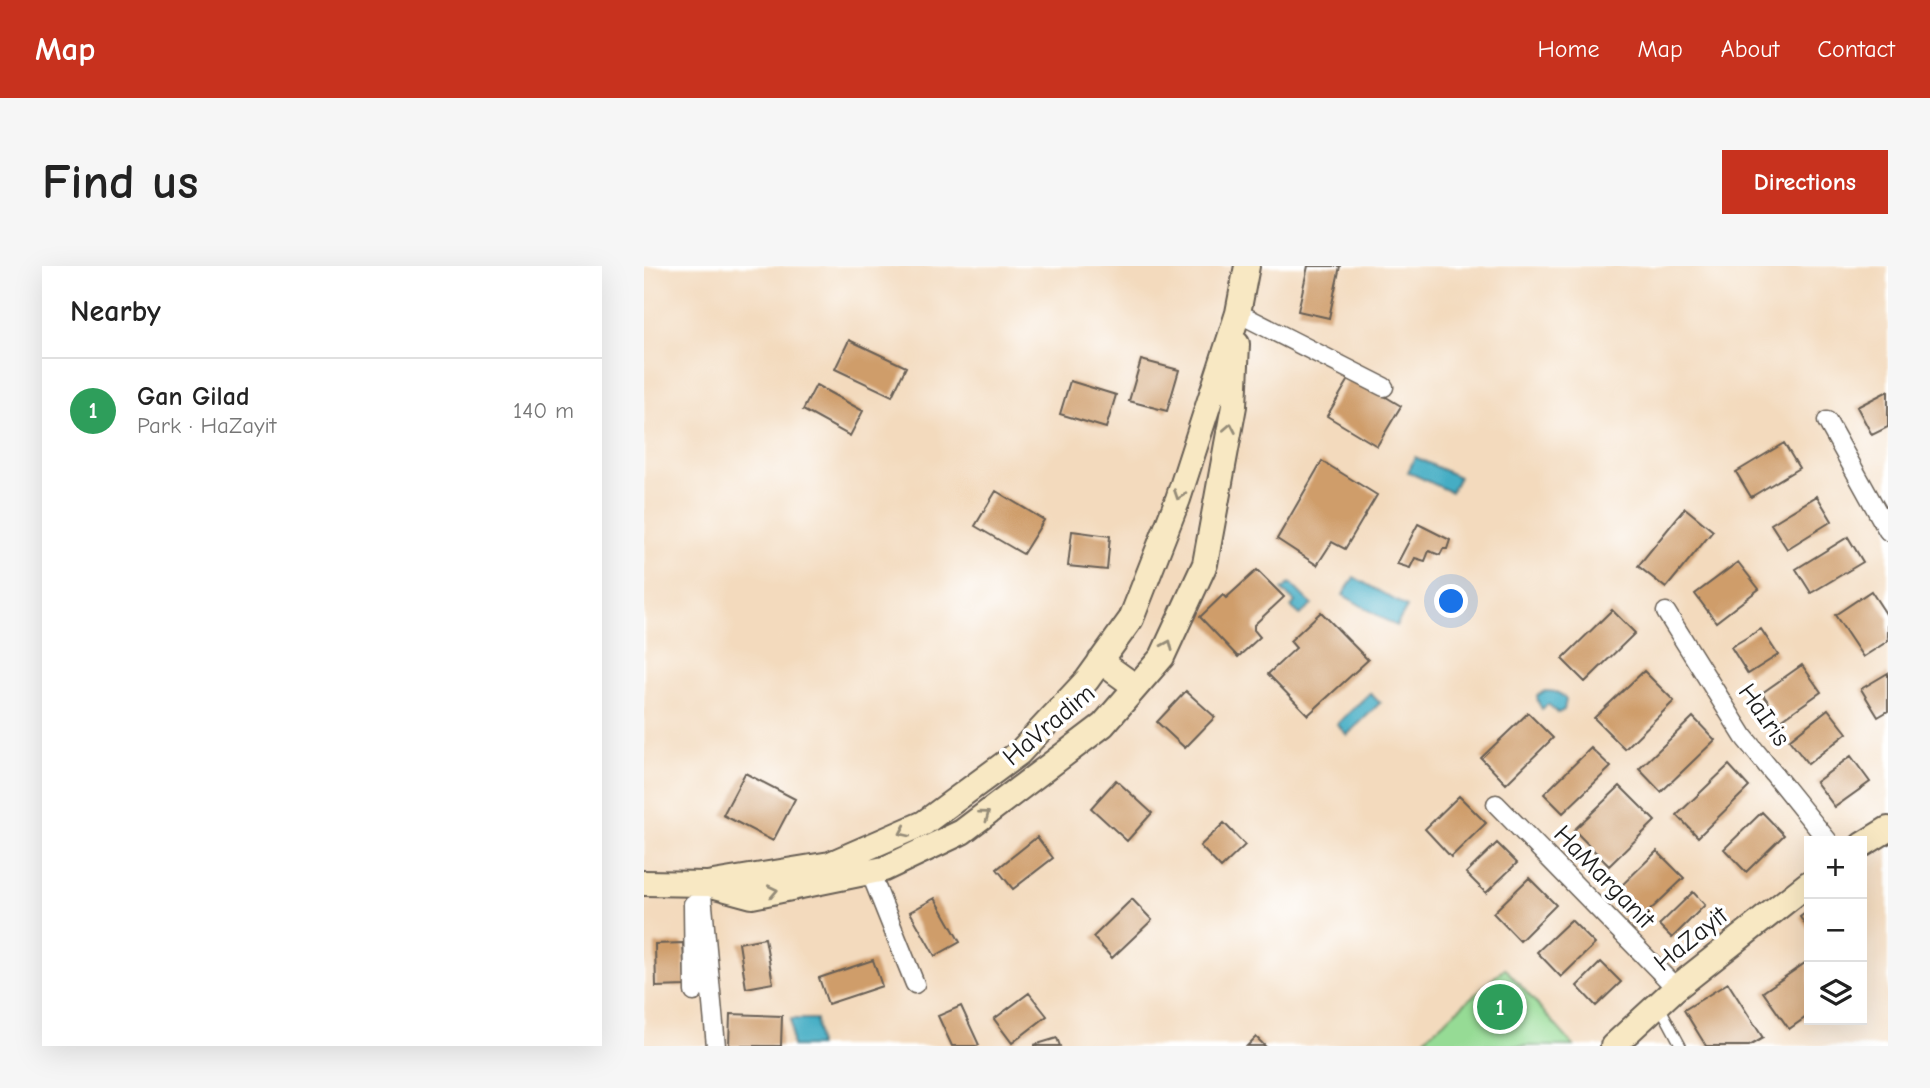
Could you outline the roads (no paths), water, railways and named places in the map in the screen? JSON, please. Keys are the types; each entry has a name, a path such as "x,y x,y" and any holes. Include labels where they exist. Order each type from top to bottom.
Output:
{"street":[{"name":"HaVradim","path":"644,883 700,883 831,864 925,823 1019,753 1087,680 1130,619 1178,499 1238,313 1247,266"},
{"name":"HaVradim","path":"700,883 751,896 884,869 962,832 1103,725 1162,657 1205,564 1234,406 1238,313"},
{"path":"1238,313 1384,387"},
{"path":"1827,421 1888,531"},
{"name":"HaIris","path":"1666,612 1744,737 1824,836"},
{"path":"1100,661 1136,687"},
{"name":"HaMarganit","path":"1496,804 1667,996"},
{"path":"1867,842 1888,828"},
{"path":"870,872 915,984"},
{"path":"694,992 700,883"},
{"path":"700,883 716,1046"},
{"name":"HaZayit","path":"1613,1046 1667,996 1804,887"}],"lane":[{"path":"1667,996 1681,1046"}],"water":[{"path":"1415,457 1459,477 1451,492 1408,472"},
{"path":"1354,577 1407,607 1396,626 1343,595"},
{"path":"1290,583 1312,605 1300,615 1291,607 1295,602 1282,590"},
{"path":"1545,691 1557,692 1564,697 1564,710 1558,713 1548,704 1542,709 1537,695"},
{"path":"1370,693 1380,703 1347,735 1337,724"},
{"path":"791,1019 816,1019 818,1046 792,1046"}],"place":[{"name":"Gan Gilad","path":"1500,1007"}]}
